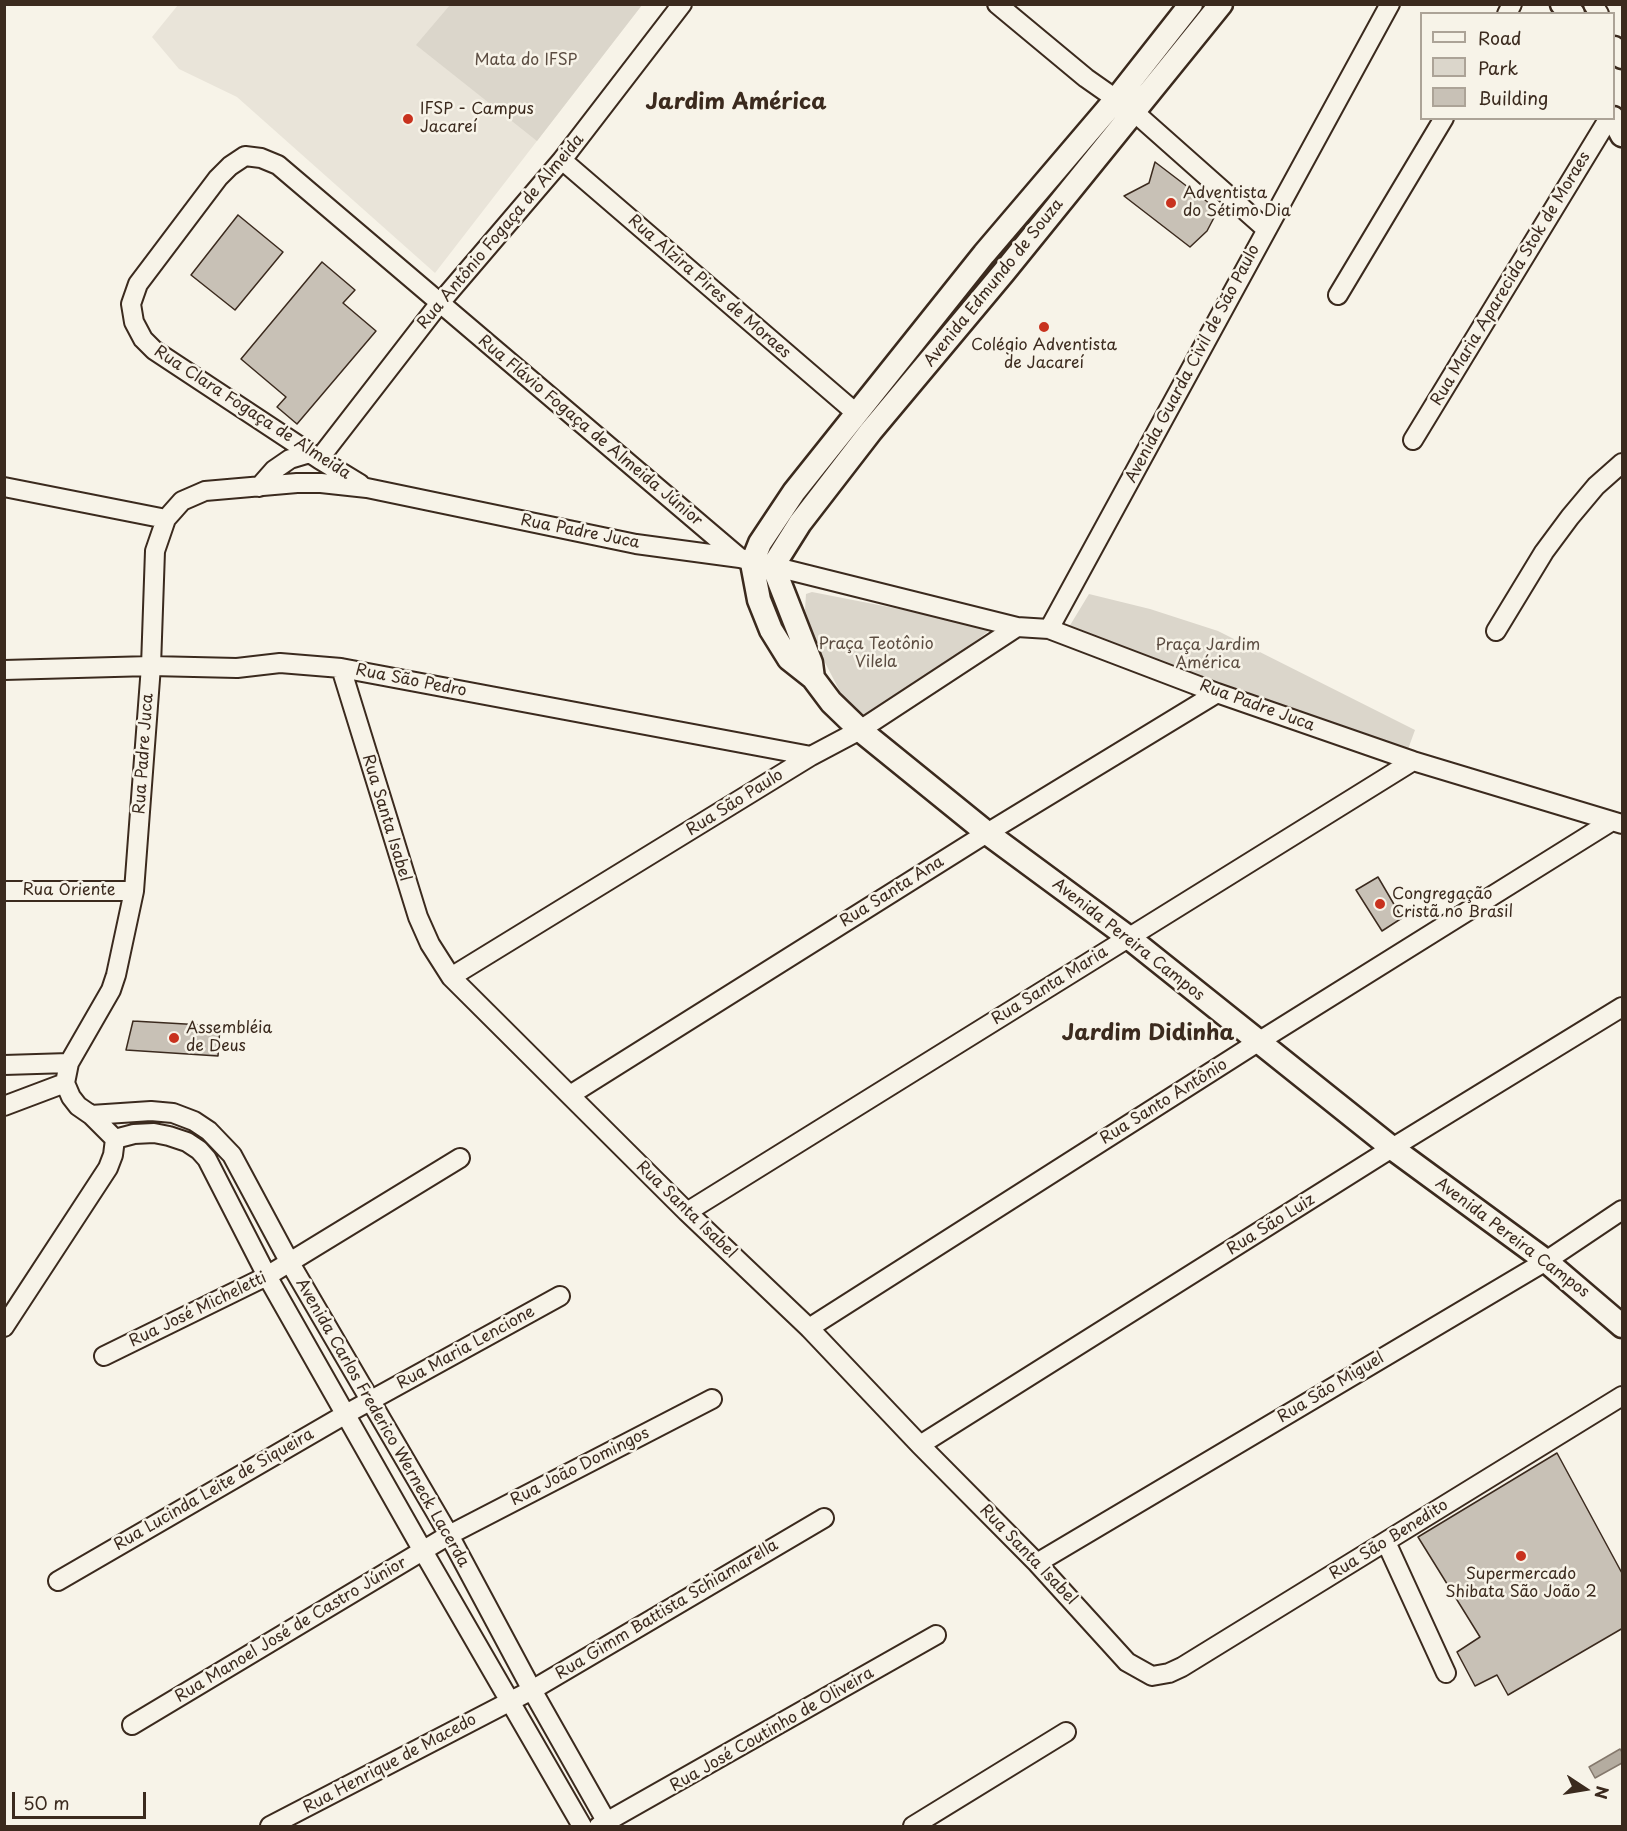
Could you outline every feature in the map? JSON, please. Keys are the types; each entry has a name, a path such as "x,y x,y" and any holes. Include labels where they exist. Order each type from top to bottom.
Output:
{"main road":[{"name":"Avenida Edmundo de Souza","path":"755,562 800,523 872,431 1004,272 1125,104 1191,4"},
{"name":"Avenida Edmundo de Souza","path":"755,562 760,543 794,492 984,254 1221,4"},
{"path":"1612,120 1623,135"},
{"name":"Avenida Pereira Campos","path":"755,562 759,600 771,630 789,659 813,678 831,702 860,730 987,832 1128,937 1392,1148 1546,1261 1623,1326"}],"street":[{"name":"Rua Antônio Fogaça de Almeida","path":"315,456 439,304 562,160 682,4"},
{"path":"997,4 1086,78 1125,104 1266,229"},
{"name":"Avenida Guarda Civil de São Paulo","path":"1049,629 1390,4"},
{"path":"1338,295 1443,120"},
{"name":"Rua Maria Aparecida Stok de Moraes","path":"1413,440 1610,120"},
{"name":"Rua Clara Fogaça de Almeida","path":"367,488 154,350 143,339 134,321 131,304 138,284 218,178 245,156 261,158 278,165 439,304"},
{"name":"Rua Alzira Pires de Moraes","path":"562,160 856,413"},
{"name":"Rua Flávio Fogaça de Almeida Júnior","path":"439,304 755,562"},
{"path":"259,487 274,470 290,459 315,456"},
{"path":"1496,631 1544,552 1563,526 1596,486 1623,463"},
{"name":"Rua Padre Juca","path":"65,1083 69,1063 111,990 134,891 151,666 155,551 166,519 182,501 205,491 286,483 321,483 367,488 636,544 755,562 1017,627 1049,629 1217,693 1413,761 1617,823"},
{"path":"4,487 166,519"},
{"name":"Rua São Paulo","path":"451,977 811,756 860,730 1017,627"},
{"name":"Rua São Pedro","path":"4,670 151,666 237,668 280,663 341,668 811,756"},
{"name":"Rua Santa Isabel","path":"341,668 418,917 430,944 451,977 687,1212 809,1328 1037,1563 1128,1662 1152,1676"},
{"name":"Rua Santa Ana","path":"570,1095 987,832 1217,693"},
{"name":"Rua Santa Maria","path":"687,1212 1413,761"},
{"name":"Rua Santo Antônio","path":"809,1328 1258,1042 1617,823"},
{"name":"Rua Oriente","path":"4,891 134,891"},
{"name":"Rua São Luiz","path":"921,1445 1392,1148 1623,1007"},
{"path":"4,1065 69,1063"},
{"path":"4,1106 65,1083 78,1106 91,1115 115,1139 113,1155 108,1168 4,1327"},
{"name":"Avenida Carlos Frederico Werneck Lacerda","path":"91,1115 151,1111 173,1113 194,1121 209,1131 232,1155 290,1263 449,1535 605,1825"},
{"name":"Avenida Carlos Frederico Werneck Lacerda","path":"115,1139 134,1134 154,1133 188,1142 207,1159 267,1276 582,1827"},
{"name":"Rua José Micheletti","path":"104,1356 267,1276 460,1158"},
{"name":"Rua São Miguel","path":"1037,1563 1546,1261 1623,1210"},
{"name":"Rua Maria Lencione","path":"371,1401 560,1296"},
{"name":"Rua São Benedito","path":"1152,1676 1169,1673 1182,1667 1623,1396"},
{"name":"Rua João Domingos","path":"449,1535 712,1399"},
{"name":"Rua Lucinda Leite de Siqueira","path":"58,1581 371,1401"},
{"name":"Rua Gimm Battista Schiamarella","path":"510,1702 824,1518"},
{"name":"Rua Manoel José de Castro Júnior","path":"132,1725 449,1535"},
{"path":"1386,1542 1446,1673"},
{"name":"Rua José Coutinho de Oliveira","path":"605,1825 936,1635"},
{"name":"Rua Henrique de Macedo","path":"270,1827 510,1702"},
{"path":"913,1827 1066,1732"}],"shaded area":[{"name":"IFSP - Campus Jacareí","path":"178,5 642,5 435,273 237,97 179,69 152,37"},
{"path":"1620,1749 1622,1763 1595,1778 1589,1767"}],"green space":[{"name":"Mata do IFSP","path":"450,5 642,5 537,141 416,45"},
{"name":"Praça Teotônio Vilela","path":"812,592 986,626 990,630 877,716 863,718 850,711 818,649 805,610 806,594"},
{"name":"Praça Jardim América","path":"1089,594 1150,609 1218,631 1415,730 1407,752 1227,691 1069,627"}],"building":[{"name":"Adventista do Sétimo Dia","path":"1155,162 1218,210 1207,231 1190,247 1124,196 1149,183"},
{"path":"238,215 283,252 235,310 191,275"},
{"path":"322,262 355,290 343,303 376,331 297,424 277,407 286,397 241,359"},
{"name":"Congregação Cristã no Brasil","path":"1378,877 1402,918 1382,931 1356,890"},
{"name":"Assembléia de Deus","path":"133,1021 220,1026 218,1056 126,1050"},
{"name":"Supermercado Shibata São João 2","path":"1557,1453 1623,1575 1623,1628 1508,1695 1497,1675 1475,1686 1457,1652 1480,1637 1418,1537"}],"place":[{"name":"IFSP - Campus Jacareí","path":"408,119"},
{"name":"Adventista do Sétimo Dia","path":"1171,203"},
{"name":"Colégio Adventista de Jacareí","path":"1044,327"},
{"name":"Congregação Cristã no Brasil","path":"1380,904"},
{"name":"Assembléia de Deus","path":"174,1038"},
{"name":"Supermercado Shibata São João 2","path":"1521,1556"}],"district":[{"name":"Jardim América","path":"736,103"},
{"name":"Jardim Didinha","path":"1148,1034"}]}
